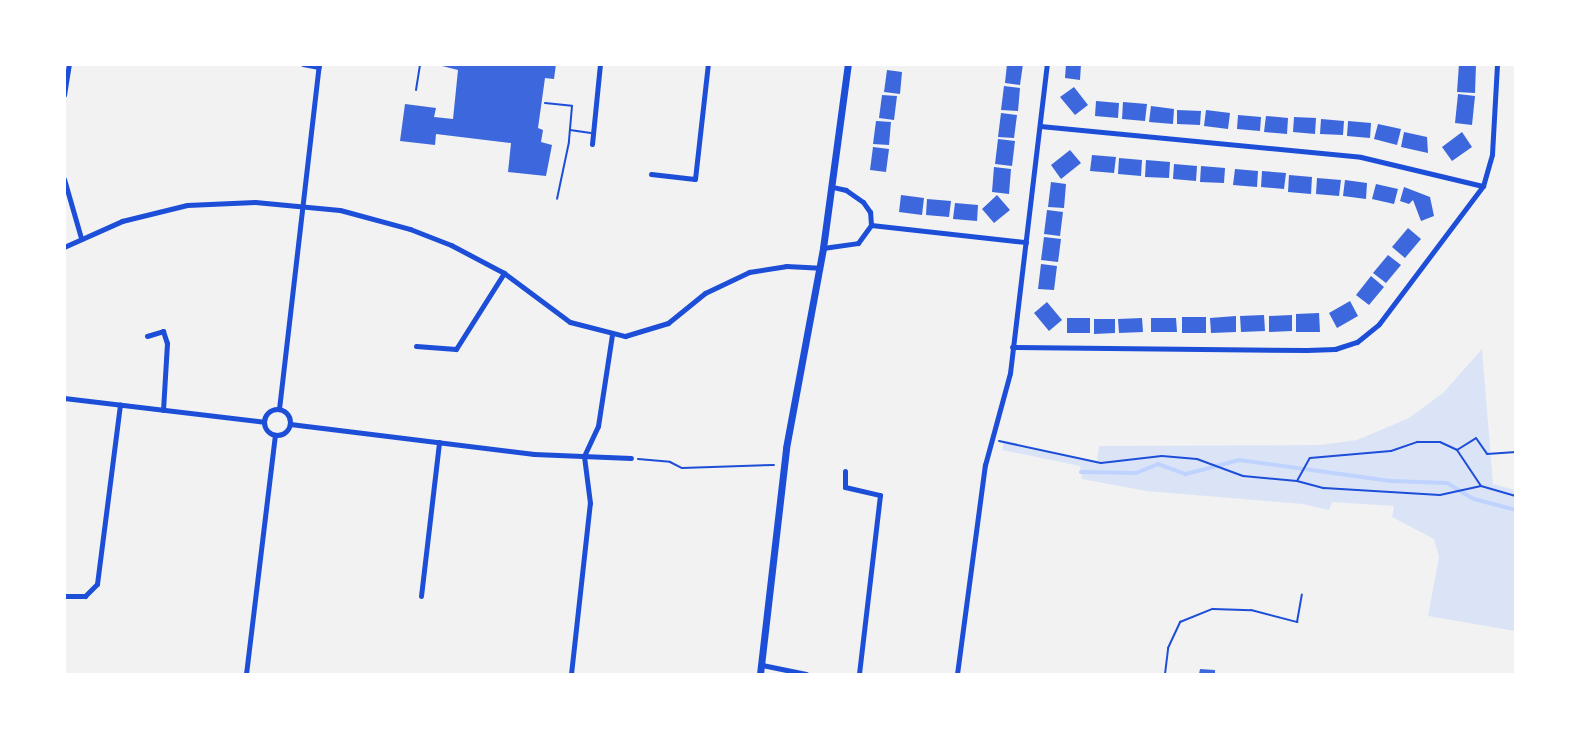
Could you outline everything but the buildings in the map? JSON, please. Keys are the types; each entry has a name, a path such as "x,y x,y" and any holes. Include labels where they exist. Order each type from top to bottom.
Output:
{"street":[{"path":"64,94 69,64"},
{"path":"279,409 319,66 303,64"},
{"path":"592,144 600,64"},
{"path":"651,174 695,179 708,64"},
{"path":"760,675 783,466 820,268 833,187 848,64"},
{"path":"957,675 991,439 1007,389 1047,64"},
{"path":"1012,347 1285,350 1350,345 1379,324 1483,186 1492,154 1497,64"},
{"path":"1040,126 1361,157 1483,186"},
{"path":"64,179 81,238"},
{"path":"823,249 858,243 871,225 870,212 863,202 846,190 833,187"},
{"path":"64,247 122,221 187,206 238,202 340,210 410,229 504,273 562,318 612,335 635,335 660,327 705,293 749,272 786,266 820,268"},
{"path":"871,225 1026,242"},
{"path":"416,346 456,349 504,273"},
{"path":"147,336 163,331 167,343 163,410"},
{"path":"571,675 590,503 584,456 598,426 612,335"},
{"path":"64,398 264,422"},
{"path":"64,596 85,596 97,584 120,404"},
{"path":"279,409 288,414 290,424 285,433 275,436 266,429 264,422 268,412 279,409"},
{"path":"290,424 439,442 584,456 631,458"},
{"path":"246,675 275,436"},
{"path":"422,596 439,442"},
{"path":"845,471 845,487 880,495 859,675"},
{"path":"762,665 806,675"}],"lane":[{"path":"416,90 420,64"},
{"path":"545,103 572,106 570,130 557,199"},
{"path":"570,130 593,133"},
{"path":"1165,675 1168,648 1180,622 1213,609 1251,610 1297,622 1302,594"}],"path":[{"path":"1457,450 1476,438 1487,454 1515,452"},
{"path":"991,439 1101,463 1162,456 1212,464 1243,476 1297,480 1324,488 1368,492 1459,492 1481,486 1515,496"},
{"path":"1297,480 1304,464 1315,456 1391,451 1429,441 1457,450 1481,486"},
{"path":"631,458 670,462 682,468 735,464 783,466"}],"shaded area":[{"path":"1482,349 1493,484 1515,490 1515,631 1428,616 1439,557 1434,539 1392,517 1394,506 1332,502 1329,510 1303,504 1146,491 1082,479 1080,466 1002,450 1004,441 1097,461 1099,446 1320,445 1357,440 1409,418 1443,393"}],"waterway":[{"path":"1081,472 1136,473 1158,464 1186,474 1239,460 1391,481 1447,483 1474,499 1516,510"}]}
